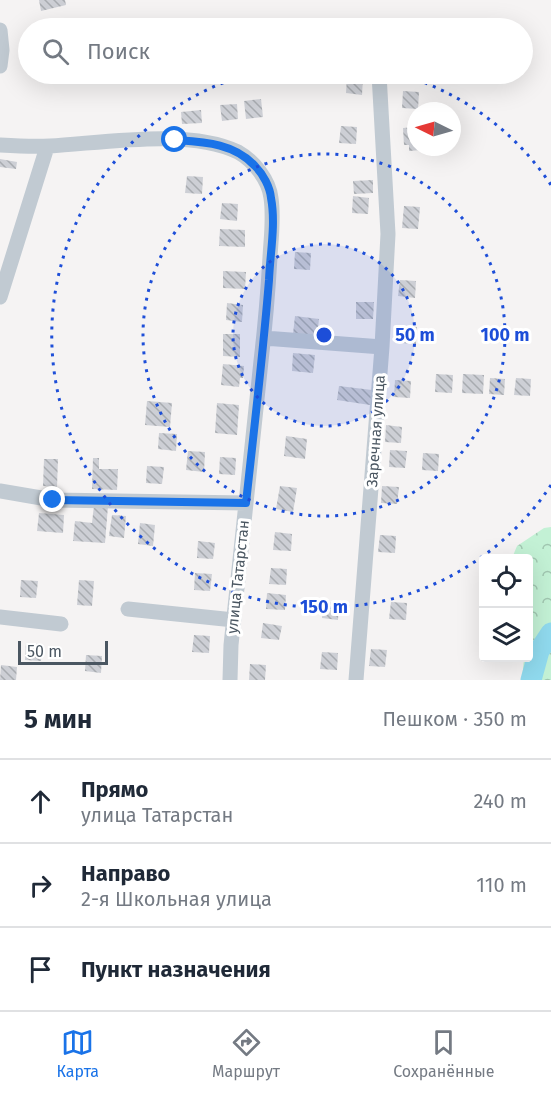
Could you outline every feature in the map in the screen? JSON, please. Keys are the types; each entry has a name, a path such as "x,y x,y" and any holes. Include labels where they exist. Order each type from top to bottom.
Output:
{"street":[{"path":"0,30 0,66"},
{"name":"Заречная улица","path":"356,680 382,347 388,234 380,84"},
{"name":"улица Татарстан","path":"0,145 47,147 113,140 175,140 223,146 241,154 255,166 264,178 271,197 273,221 264,339 231,645 230,680"},
{"path":"0,297 47,147"},
{"path":"264,339 382,347"},
{"path":"0,491 53,500 246,503"},
{"path":"128,609 234,620"},
{"path":"0,617 61,624"}],"green space":[{"path":"551,527 551,680 522,680 524,662 533,662 533,554 514,554 517,546 544,528"}],"building":[{"path":"39,0 65,0 66,5 41,11"},
{"path":"347,84 363,84 362,95 346,93"},
{"path":"403,91 419,92 418,102 407,102 407,108 402,108"},
{"path":"261,99 263,117 246,119 244,101"},
{"path":"237,104 238,119 222,121 220,105"},
{"path":"201,110 202,123 182,124 181,112"},
{"path":"341,126 357,127 356,144 339,143"},
{"path":"403,128 407,128 407,145 404,145"},
{"path":"0,159 17,162 16,169 0,167"},
{"path":"187,176 203,177 202,194 185,193"},
{"path":"373,180 373,193 354,194 353,181"},
{"path":"353,196 369,198 368,214 352,213"},
{"path":"222,203 238,204 237,221 220,219"},
{"path":"404,206 420,207 418,229 402,228"},
{"path":"220,229 245,230 245,247 219,246"},
{"path":"295,252 311,253 310,270 294,269"},
{"path":"223,271 246,272 245,289 223,288"},
{"path":"400,280 416,281 415,298 398,296"},
{"path":"356,302 374,302 373,319 356,319"},
{"path":"227,303 243,305 242,322 226,320"},
{"path":"295,316 319,319 317,337 293,334"},
{"path":"401,326 417,327 416,344 400,343"},
{"path":"223,334 240,334 240,357 223,356"},
{"path":"293,353 315,355 313,373 292,371"},
{"path":"223,364 244,366 243,378 240,378 239,387 221,385"},
{"path":"436,374 453,375 452,393 435,392"},
{"path":"463,374 484,375 483,394 462,393"},
{"path":"490,378 505,379 504,395 489,394"},
{"path":"516,378 531,379 530,396 514,395"},
{"path":"395,380 411,381 410,398 394,397"},
{"path":"339,386 372,390 370,405 337,400"},
{"path":"147,401 172,403 170,427 145,425"},
{"path":"217,403 239,405 237,435 215,433"},
{"path":"386,425 402,427 401,443 385,442"},
{"path":"159,433 177,434 176,451 158,449"},
{"path":"286,436 307,439 305,459 284,456"},
{"path":"390,450 407,451 405,468 389,467"},
{"path":"188,451 205,452 204,472 186,470"},
{"path":"423,453 439,454 438,471 422,470"},
{"path":"220,457 236,458 235,475 219,474"},
{"path":"93,458 99,458 99,469 118,469 117,490 92,489"},
{"path":"44,459 58,459 57,487 43,486"},
{"path":"147,466 164,467 162,484 146,483"},
{"path":"280,486 297,488 293,512 276,509"},
{"path":"382,486 399,487 397,504 381,503"},
{"path":"94,505 108,506 105,543 73,541 75,521 92,523"},
{"path":"39,513 64,515 63,533 37,531"},
{"path":"112,515 126,516 124,538 109,536"},
{"path":"140,523 155,525 153,546 138,544"},
{"path":"275,532 292,534 291,551 273,550"},
{"path":"380,535 396,536 395,553 378,552"},
{"path":"198,541 215,543 213,559 197,558"},
{"path":"271,568 287,569 286,585 269,584"},
{"path":"195,573 212,574 210,591 194,590"},
{"path":"21,580 38,581 36,598 20,597"},
{"path":"79,580 94,581 92,606 77,605"},
{"path":"267,593 286,595 285,610 266,609"},
{"path":"323,602 339,603 338,620 322,618"},
{"path":"391,602 407,603 406,620 389,619"},
{"path":"263,623 282,626 279,640 261,638"},
{"path":"194,635 210,636 209,653 192,652"},
{"path":"26,643 42,644 41,661 25,660"},
{"path":"371,649 387,650 385,667 369,666"},
{"path":"322,652 338,653 337,670 320,669"},
{"path":"86,655 102,656 101,673 85,671"},
{"path":"250,664 266,665 265,680 249,680"},
{"path":"1,665 17,667 16,680 0,680"}],"waterway":[{"path":"531,680 539,651 551,633"}],"route":[{"path":"53,500 246,503 265,325 273,221 271,197 264,178 255,166 241,154 210,143 175,140"}]}
